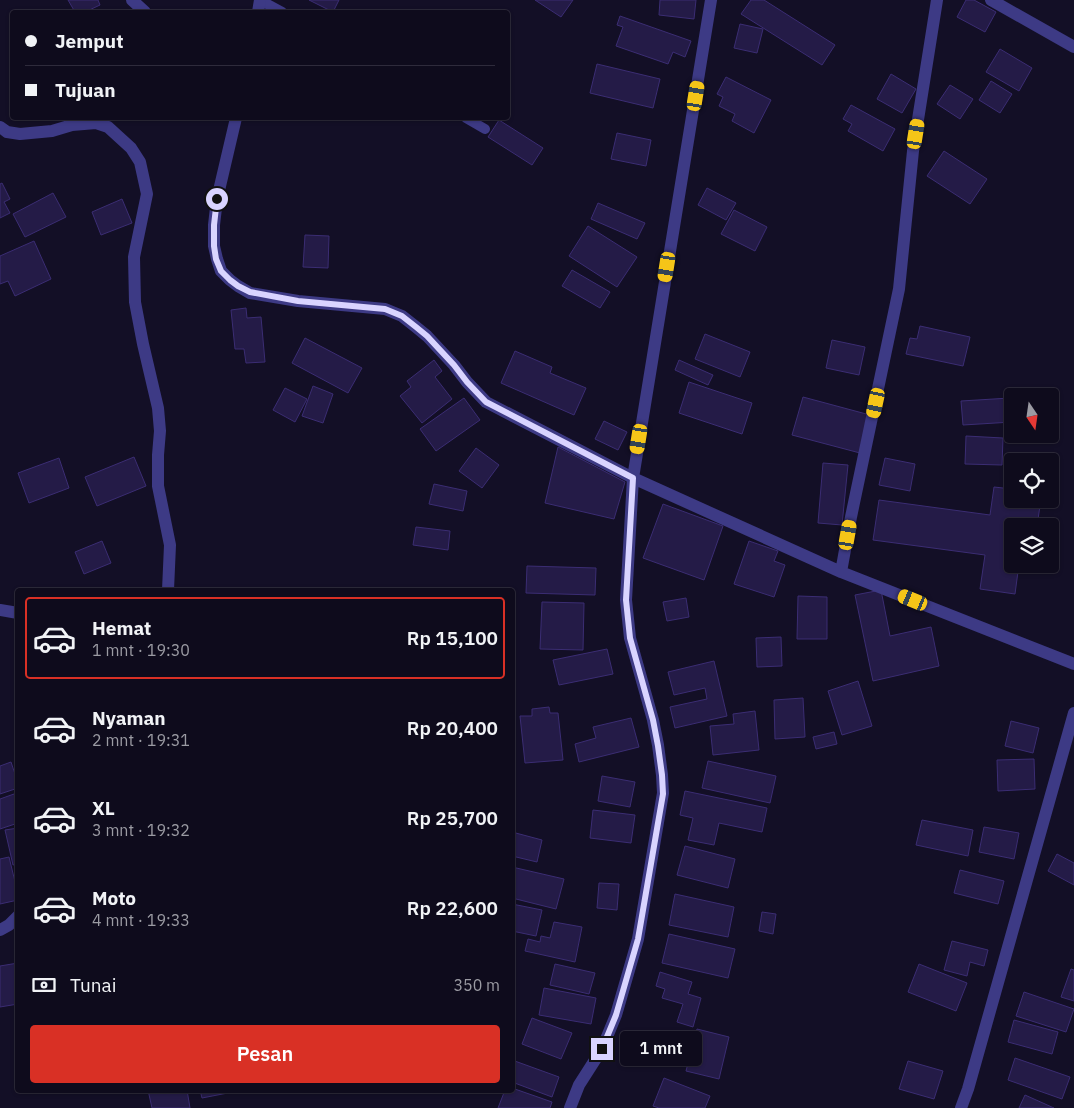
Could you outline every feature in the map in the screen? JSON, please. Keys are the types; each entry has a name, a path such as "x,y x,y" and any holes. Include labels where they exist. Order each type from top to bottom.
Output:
{"street":[{"path":"132,0 142,10"},
{"path":"570,1108 579,1085 602,1049 616,1015 638,939 663,794 658,746 653,720 630,638 626,600 633,478 711,0"},
{"path":"841,572 899,290 913,151 937,0"},
{"path":"991,0 1074,46"},
{"path":"236,120 217,199 214,246 216,259 221,271 238,286 250,292 298,301 385,309 402,316 427,336 486,402 633,478 841,572 1074,664"},
{"path":"0,127 7,132 20,134 52,131 72,124 96,123 108,127 131,148 140,162 147,194 134,258 135,302 142,344 158,408 160,431 158,486 170,546 168,588"},
{"path":"0,610 15,612"},
{"path":"961,1108 968,1089 1074,713"},
{"path":"0,930 15,919"}],"lane":[{"path":"260,0 278,10"},
{"path":"469,120 485,129"}],"building":[{"path":"68,0 98,0 100,5 89,10 74,10"},
{"path":"309,0 339,0 334,10 329,10"},
{"path":"535,0 573,0 561,17"},
{"path":"660,0 696,0 694,19 659,15"},
{"path":"751,0 764,0 835,45 822,65 741,14"},
{"path":"966,0 974,0 996,12 985,32 957,17"},
{"path":"620,16 691,41 685,57 673,52 668,64 616,46 623,27 617,25"},
{"path":"740,24 763,29 757,53 734,48"},
{"path":"1000,49 1032,68 1019,91 986,72"},
{"path":"597,64 660,79 653,108 590,93"},
{"path":"891,74 916,89 902,113 877,99"},
{"path":"726,77 771,100 754,133 732,121 735,114 719,106 723,97 717,94"},
{"path":"991,81 1012,94 1000,113 979,100"},
{"path":"950,85 973,99 960,119 937,104"},
{"path":"851,105 895,129 883,151 848,131 852,124 843,119"},
{"path":"499,120 543,148 532,165 488,137"},
{"path":"617,133 651,140 646,166 611,159"},
{"path":"944,151 987,179 970,204 927,176"},
{"path":"2,183 10,199 4,202 10,213 0,218 0,184"},
{"path":"707,188 736,203 726,220 698,205"},
{"path":"53,193 66,217 25,237 13,214"},
{"path":"122,199 132,223 101,235 92,212"},
{"path":"598,203 645,223 637,239 591,219"},
{"path":"734,210 767,227 755,251 721,234"},
{"path":"588,226 637,257 617,287 569,256"},
{"path":"305,235 329,236 328,268 303,267"},
{"path":"34,241 51,279 15,296 8,281 0,284 0,256"},
{"path":"572,270 610,292 600,308 562,286"},
{"path":"246,308 247,318 261,317 265,362 246,363 244,349 235,349 231,310"},
{"path":"920,326 970,337 963,366 906,354 910,338 917,339"},
{"path":"705,334 750,352 740,377 695,359"},
{"path":"305,338 362,368 348,393 292,363"},
{"path":"832,340 865,347 859,375 826,368"},
{"path":"515,351 552,367 550,373 586,388 574,415 501,383"},
{"path":"434,360 442,371 435,377 452,399 422,423 400,396 411,387 407,381"},
{"path":"679,360 713,375 708,385 675,370"},
{"path":"689,382 752,403 742,434 679,413"},
{"path":"313,386 333,394 323,423 302,416"},
{"path":"285,388 307,399 295,422 273,410"},
{"path":"803,397 870,415 860,453 792,435"},
{"path":"464,398 480,420 436,451 420,429"},
{"path":"1004,398 1004,422 963,425 961,401"},
{"path":"604,421 627,432 618,450 595,439"},
{"path":"966,436 1003,438 1002,465 965,464"},
{"path":"558,447 625,482 614,519 545,503"},
{"path":"476,448 499,465 482,488 459,471"},
{"path":"134,457 146,486 97,506 85,477"},
{"path":"59,458 69,488 29,503 18,473"},
{"path":"885,458 915,464 910,491 879,485"},
{"path":"823,463 848,465 842,525 818,523"},
{"path":"434,484 467,491 463,511 429,504"},
{"path":"994,487 1004,488 1004,508 1040,508 1038,518 1004,518 1004,573 1018,573 1015,594 980,589 985,555 873,540 879,500 990,515"},
{"path":"663,504 723,526 704,580 643,558"},
{"path":"416,527 450,531 448,550 413,545"},
{"path":"102,541 111,563 84,574 75,552"},
{"path":"749,541 778,551 774,561 785,565 774,597 734,584"},
{"path":"527,566 596,568 595,595 526,593"},
{"path":"881,590 890,636 931,627 939,666 873,681 855,595"},
{"path":"798,596 827,597 827,639 797,639"},
{"path":"686,598 689,617 667,621 663,602"},
{"path":"542,602 584,603 583,650 540,649"},
{"path":"781,637 782,666 757,667 756,638"},
{"path":"607,649 613,674 559,685 553,660"},
{"path":"714,661 727,716 675,728 670,707 707,699 705,688 674,695 668,672"},
{"path":"858,681 872,726 842,735 828,691"},
{"path":"803,698 805,737 775,739 774,700"},
{"path":"549,707 550,713 558,713 563,760 525,763 520,716 532,716 532,709"},
{"path":"755,711 759,750 713,755 710,726 734,724 733,714"},
{"path":"631,718 639,747 579,762 575,744 596,738 593,727"},
{"path":"1011,721 1039,728 1033,753 1005,746"},
{"path":"834,732 837,744 816,749 813,737"},
{"path":"1034,759 1035,789 998,791 997,760"},
{"path":"708,761 776,776 770,803 702,788"},
{"path":"11,762 15,774 15,789 0,794 0,766"},
{"path":"602,776 635,782 630,807 598,801"},
{"path":"685,791 767,808 762,832 719,823 714,845 688,840 693,818 680,815"},
{"path":"14,794 15,796 15,824 0,829 0,799"},
{"path":"593,810 635,815 631,843 590,838"},
{"path":"922,820 973,830 968,856 916,845"},
{"path":"984,827 1019,833 1014,859 979,852"},
{"path":"15,828 15,865 13,865 5,830"},
{"path":"515,833 542,840 537,862 515,857"},
{"path":"685,846 735,859 728,888 677,875"},
{"path":"1057,854 1074,863 1074,885 1048,871"},
{"path":"9,857 15,882 15,901 0,904 0,859"},
{"path":"515,868 564,879 556,909 515,899"},
{"path":"960,870 1004,881 998,904 954,893"},
{"path":"599,883 619,884 617,910 597,908"},
{"path":"675,894 734,907 728,937 669,925"},
{"path":"515,905 542,910 536,936 515,932"},
{"path":"762,912 776,914 773,934 759,931"},
{"path":"554,922 582,927 575,962 525,951 528,939 540,942 541,936 550,938"},
{"path":"669,934 735,949 728,978 662,963"},
{"path":"952,941 988,950 984,966 970,962 967,976 944,970"},
{"path":"15,964 15,1004 0,1007 0,966"},
{"path":"555,964 595,973 589,994 550,985"},
{"path":"919,964 967,983 956,1011 908,992"},
{"path":"1071,969 1074,970 1074,1001 1061,997"},
{"path":"660,972 692,982 688,994 701,998 693,1027 677,1022 683,1004 662,998 665,989 656,986"},
{"path":"544,988 596,998 591,1024 539,1015"},
{"path":"1024,992 1074,1009 1066,1032 1016,1016"},
{"path":"532,1018 572,1033 561,1059 522,1044"},
{"path":"1014,1020 1058,1032 1052,1054 1008,1042"},
{"path":"697,1029 729,1037 719,1079 686,1071"},
{"path":"1015,1058 1070,1077 1062,1099 1008,1080"},
{"path":"515,1061 559,1077 552,1097 515,1083"},
{"path":"908,1061 943,1071 934,1099 899,1089"},
{"path":"664,1078 710,1096 705,1108 659,1108 653,1106"},
{"path":"515,1089 552,1102 550,1108 498,1108 504,1093 515,1093"},
{"path":"149,1093 188,1093 190,1108 152,1108"},
{"path":"201,1093 228,1093 202,1098"},
{"path":"1025,1095 1054,1108 1019,1108"}],"route":[{"path":"217,199 214,225 216,259 221,271 238,286 250,292 298,301 385,309 402,316 427,336 486,402 633,478 626,600 630,638 653,720 658,746 663,794 638,939 616,1015 602,1049"}]}
